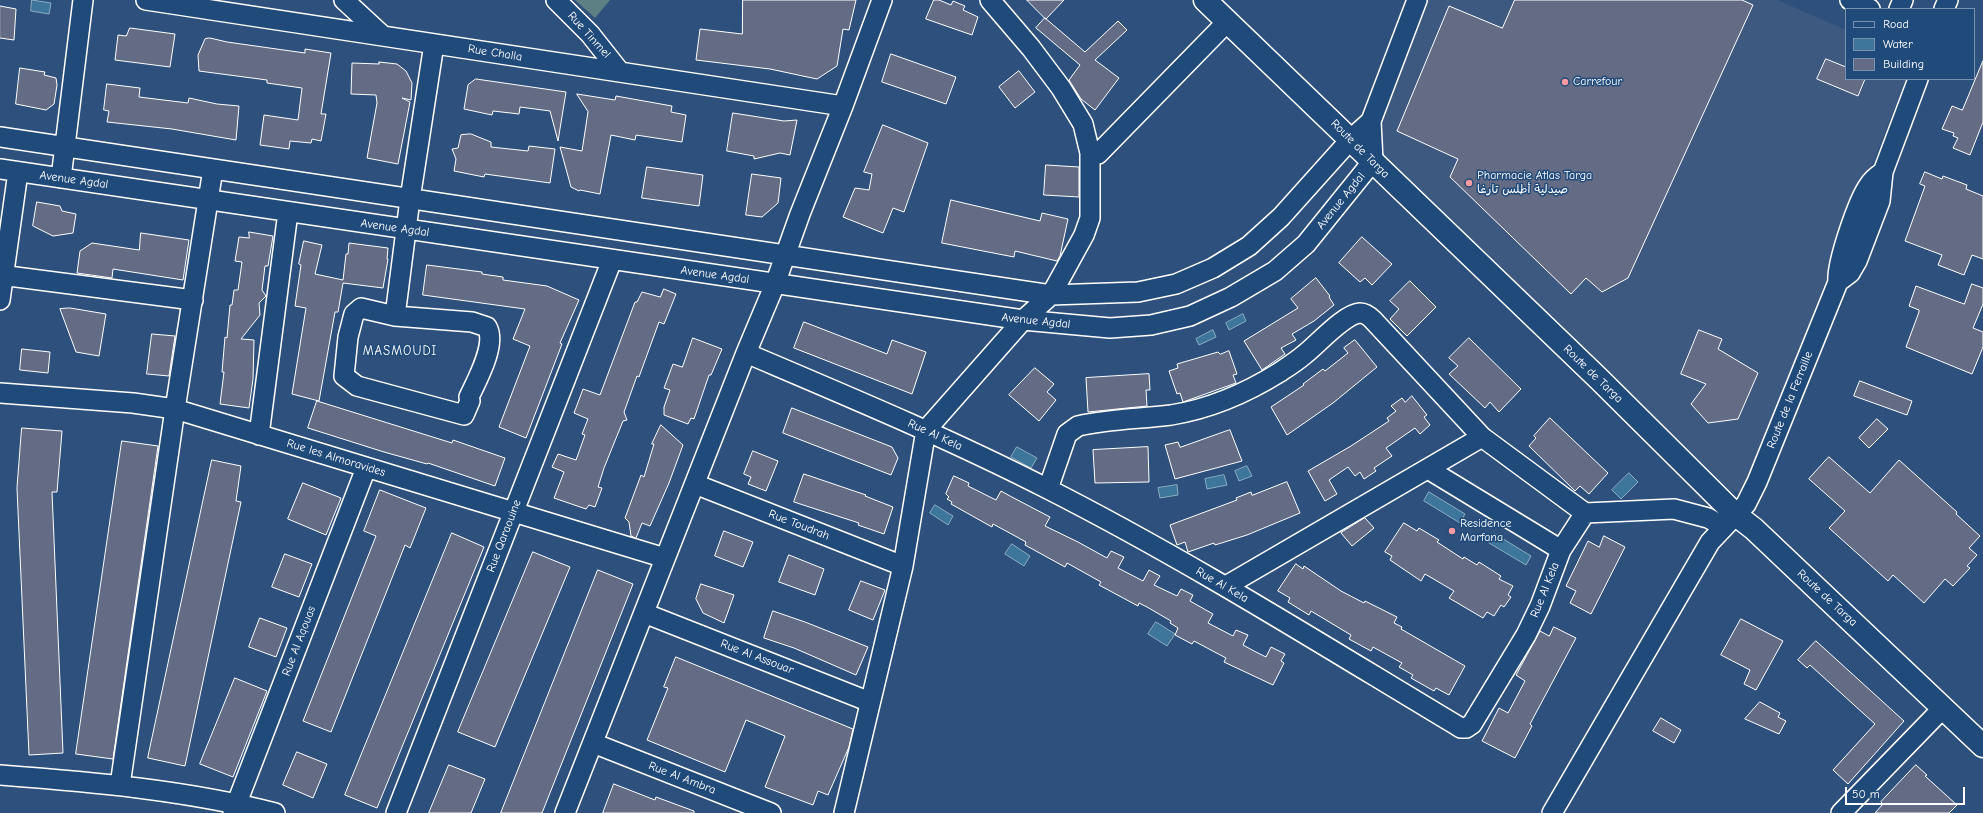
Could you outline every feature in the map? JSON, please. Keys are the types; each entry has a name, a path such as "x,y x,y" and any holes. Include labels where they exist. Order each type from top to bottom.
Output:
{"main road":[{"name":"Route de Targa","path":"1205,0 1600,380 1730,521 1754,529 1983,746"}],"street":[{"path":"61,178 82,0"},
{"name":"Rue Challa","path":"146,0 843,106"},
{"path":"344,0 383,36"},
{"name":"Rue Tinmel","path":"556,0 590,34 620,72"},
{"path":"565,813 594,743 746,353 775,284 784,255 843,106 882,0"},
{"path":"844,813 903,566 926,430 1023,320 1051,295 1084,235 1090,218 1089,145 1083,124 1061,88 1031,48 990,0"},
{"path":"1373,162 1371,121 1417,0"},
{"path":"1850,0 1868,8"},
{"path":"1098,154 1228,22"},
{"path":"395,316 410,199 434,44"},
{"name":"Route de la Ferraille","path":"1552,813 1710,542 1746,504 1757,482 1838,282 1840,257 1864,194 1875,178 1883,172 1918,80"},
{"path":"0,137 1051,295 1138,292 1176,284 1213,268 1249,246 1281,217 1351,139 1371,121"},
{"name":"Avenue Agdal","path":"9,170 1023,320 1110,328 1151,325 1190,316 1231,297 1280,267 1306,244 1373,162"},
{"path":"120,785 175,409 210,200 213,169"},
{"path":"0,300 9,170"},
{"path":"259,434 288,212"},
{"name":"Rue Qaraouine","path":"396,813 612,260"},
{"path":"2,275 193,300"},
{"path":"361,308 371,309 395,316 472,322 487,327 491,338 483,368 469,397 470,401 464,415 357,386 344,376 348,337 356,310 361,308"},
{"path":"1048,489 1067,434 1078,426 1171,415 1192,411 1217,402 1280,372 1304,355 1350,316 1361,313 1374,320 1482,437 1585,513 1674,509 1708,518 1730,521"},
{"name":"Rue Al Kela","path":"746,353 926,430 1048,489 1226,586 1464,728 1472,724 1526,635 1540,606 1561,550 1585,513"},
{"name":"Rue les Almoravides","path":"0,393 133,403 175,409 665,558"},
{"path":"1226,586 1482,437"},
{"name":"Rue Al Aqouas","path":"235,808 366,468"},
{"path":"1428,469 1561,550"},
{"name":"Rue Toudrah","path":"695,484 903,566"},
{"name":"Rue Al Assouar","path":"644,613 870,702"},
{"path":"1841,813 1943,708"},
{"name":"Rue Al Ambra","path":"594,743 771,813"},
{"path":"0,775 120,785 235,808 275,813"}],"shaded area":[{"name":"Carrefour","path":"1421,0 1777,0 1845,30 1845,80 1906,80 1815,308 1802,347 1743,490 1731,492 1638,407 1553,319 1360,139"}],"green space":[{"path":"575,0 610,0 595,18"}],"water":[{"path":"32,0 51,3 49,14 31,11"},
{"path":"1243,314 1246,321 1229,330 1226,323"},
{"path":"1213,330 1216,337 1199,345 1196,339"},
{"path":"1017,447 1037,458 1031,468 1011,457"},
{"path":"1247,466 1252,476 1239,481 1235,471"},
{"path":"1629,473 1638,482 1621,499 1612,490"},
{"path":"1224,475 1227,485 1207,489 1205,479"},
{"path":"1177,485 1178,495 1160,498 1158,488"},
{"path":"1429,492 1465,514 1460,523 1424,501"},
{"path":"935,505 953,516 948,525 930,513"},
{"path":"1495,534 1531,556 1526,565 1489,543"},
{"path":"1012,544 1030,556 1024,566 1005,554"},
{"path":"1156,622 1175,634 1167,646 1148,634"}],"building":[{"path":"743,0 856,0 849,30 843,29 837,66 817,79 770,69 696,60 700,29 742,34"},
{"path":"934,0 939,0 951,5 953,1 965,6 963,10 978,17 972,35 926,19"},
{"path":"1027,0 1064,0 1046,19"},
{"path":"1515,0 1742,0 1753,5 1628,278 1602,292 1586,278 1571,294 1450,177 1458,159 1397,131 1449,6 1502,28"},
{"path":"0,6 16,9 14,40 0,38"},
{"path":"1045,18 1085,52 1118,21 1127,30 1095,60 1119,78 1095,110 1081,99 1069,80 1080,65 1036,28"},
{"path":"130,28 175,34 170,67 115,60 118,35 126,36"},
{"path":"210,38 227,42 305,53 305,49 331,53 321,114 326,114 321,141 312,139 311,143 290,141 289,149 260,145 264,115 298,120 302,88 267,83 267,80 199,71 198,55 205,39"},
{"path":"891,54 956,77 946,104 882,82"},
{"path":"1826,59 1845,67 1845,80 1865,80 1858,96 1817,79"},
{"path":"1983,61 1983,122 1970,155 1953,148 1958,138 1953,136 1954,133 1942,129 1952,106 1962,110"},
{"path":"379,62 397,64 406,71 412,83 411,100 402,98 410,102 398,164 367,158 377,103 376,95 351,94 352,63 379,64"},
{"path":"20,68 45,72 44,75 56,78 57,85 54,104 46,110 16,104"},
{"path":"1019,71 1035,92 1015,108 999,87"},
{"path":"476,79 566,92 558,141 550,111 520,107 519,114 493,111 492,115 464,109 468,85"},
{"path":"107,84 140,88 139,97 188,103 189,98 217,104 239,106 236,140 172,129 107,122 109,111 104,110"},
{"path":"577,94 615,100 616,96 672,106 671,112 686,115 682,142 636,135 635,140 611,135 600,194 579,191 571,187 560,147 582,151 588,112"},
{"path":"733,113 784,121 797,120 790,155 780,153 754,159 754,156 727,151"},
{"path":"883,125 928,143 904,212 893,208 883,233 843,217 855,188 869,190 872,174 864,172"},
{"path":"471,134 491,142 491,147 528,151 529,146 555,149 550,183 485,174 484,177 454,171 456,159 452,149 458,148 461,135"},
{"path":"1046,165 1079,167 1079,197 1044,195"},
{"path":"647,167 703,175 699,206 642,198"},
{"path":"1925,172 1942,179 1943,176 1967,185 1966,189 1983,196 1983,259 1972,255 1964,275 1938,265 1942,255 1905,241 1925,186 1920,184"},
{"path":"752,174 781,178 778,203 762,217 746,215"},
{"path":"951,200 1040,221 1042,213 1068,219 1060,256 1057,261 1015,251 1014,257 942,243"},
{"path":"37,202 60,206 62,211 76,214 73,233 53,236 33,226"},
{"path":"249,232 273,236 268,266 265,266 262,290 266,296 259,303 260,315 241,339 254,340 253,379 249,408 220,404 224,372 222,372 225,337 227,338 230,305 232,305 234,290 238,290 242,262 235,261 239,237 249,238"},
{"path":"141,233 189,240 183,280 113,269 112,278 77,273 80,251 92,243 139,250"},
{"path":"1362,237 1392,264 1372,285 1365,278 1360,282 1339,263"},
{"path":"304,241 322,245 315,274 343,280 346,254 348,254 349,243 388,248 388,259 383,288 343,283 338,312 335,312 319,401 292,394 306,308 295,306 301,265 299,264"},
{"path":"427,265 482,272 482,274 503,277 503,280 547,286 579,300 560,343 562,344 526,438 499,427 530,346 513,339 525,309 423,295"},
{"path":"1316,278 1330,296 1329,297 1334,305 1314,321 1292,334 1296,340 1281,348 1285,354 1262,370 1244,341 1298,308 1291,299"},
{"path":"1410,281 1436,307 1407,336 1390,319 1399,309 1390,301"},
{"path":"1972,284 1983,288 1983,304 1973,328 1983,332 1983,347 1972,374 1906,347 1919,312 1919,310 1909,306 1916,286 1964,304"},
{"path":"664,289 676,294 664,324 659,322 639,377 637,376 624,412 627,420 623,421 604,468 598,487 602,488 595,507 589,505 586,509 554,498 564,472 552,467 558,454 576,460 585,435 582,434 588,419 574,413 583,389 600,395 635,302 637,302 642,292 660,297"},
{"path":"70,308 106,314 99,356 76,352 60,309"},
{"path":"804,322 887,354 892,340 926,352 912,394 794,348"},
{"path":"1699,330 1722,339 1718,349 1758,373 1738,419 1708,423 1691,404 1706,384 1681,374"},
{"path":"152,334 175,336 169,376 147,374"},
{"path":"693,338 722,349 711,375 709,375 694,419 691,418 688,424 664,415 664,407 670,390 664,388 673,364 682,367"},
{"path":"1469,338 1521,389 1499,412 1490,402 1485,408 1449,374 1458,366 1449,358"},
{"path":"1355,340 1377,367 1333,403 1287,435 1271,407 1304,385 1303,384 1323,369 1325,371 1348,353 1344,348"},
{"path":"22,349 50,352 48,373 20,370"},
{"path":"1229,351 1237,374 1233,375 1236,383 1183,402 1180,393 1177,394 1169,371 1178,368 1177,364 1218,352 1220,354"},
{"path":"1035,368 1054,384 1047,392 1056,400 1039,421 1009,395"},
{"path":"1149,374 1150,390 1146,390 1147,406 1088,412 1086,378"},
{"path":"1860,381 1912,401 1907,415 1854,396"},
{"path":"1412,396 1427,415 1424,417 1430,425 1420,434 1415,428 1386,448 1392,456 1374,468 1376,471 1364,479 1360,472 1355,476 1348,467 1329,480 1337,494 1325,501 1308,471 1351,446 1389,421 1387,418 1396,411 1391,406 1402,398 1405,402"},
{"path":"317,401 452,443 453,440 505,458 495,486 428,463 427,464 384,452 308,428"},
{"path":"792,408 892,447 898,458 891,475 783,433"},
{"path":"1550,418 1608,473 1589,494 1580,486 1575,491 1529,446 1536,438 1534,436"},
{"path":"1877,419 1888,429 1869,448 1859,438"},
{"path":"661,425 683,445 669,483 650,526 642,523 636,538 631,536 629,522 625,518 641,475 644,477 654,444 652,444"},
{"path":"22,428 62,431 57,492 52,492 63,753 29,755 17,488"},
{"path":"1230,430 1242,461 1175,479 1165,445 1178,442 1180,447"},
{"path":"122,441 158,446 113,759 76,754"},
{"path":"1148,447 1149,482 1095,483 1093,450"},
{"path":"753,451 778,461 766,491 748,484 751,477 744,474"},
{"path":"1829,457 1870,493 1899,460 1957,512 1956,514 1980,536 1969,548 1977,555 1967,566 1970,568 1953,586 1945,579 1924,603 1893,575 1888,581 1829,528 1845,511 1809,479"},
{"path":"212,460 241,466 236,501 241,502 185,766 148,758"},
{"path":"804,474 866,495 865,496 893,507 884,534 858,525 859,523 794,502"},
{"path":"954,476 969,483 968,486 996,500 1001,491 1050,517 1045,526 1107,558 1111,551 1124,557 1118,568 1143,581 1149,570 1160,576 1154,585 1177,596 1181,589 1193,595 1190,601 1213,614 1208,623 1233,636 1236,630 1248,635 1243,645 1254,651 1266,657 1271,647 1285,654 1281,661 1284,663 1273,685 1224,662 1226,658 1194,641 1192,644 1175,635 1178,628 1170,623 1171,621 1147,607 1139,603 1138,606 1099,585 1101,582 1067,563 1065,567 1025,545 1026,542 1017,537 993,524 992,527 951,504 952,502 947,499 949,497 946,494"},
{"path":"1287,482 1300,513 1247,535 1215,545 1214,543 1188,552 1185,542 1177,545 1170,525 1237,500 1236,498 1251,492 1252,495"},
{"path":"303,483 341,498 326,535 288,519"},
{"path":"380,490 426,508 410,548 405,545 331,732 303,721 376,536 364,531"},
{"path":"1365,518 1374,528 1352,546 1341,533"},
{"path":"1404,523 1417,531 1419,528 1439,540 1437,542 1463,559 1464,557 1477,565 1479,562 1501,576 1499,579 1513,586 1508,595 1511,597 1504,607 1501,605 1494,616 1487,612 1483,618 1449,598 1454,591 1425,574 1421,581 1390,560 1392,556 1385,552"},
{"path":"724,531 753,542 743,567 715,556"},
{"path":"452,533 484,547 377,808 345,795"},
{"path":"1604,536 1625,547 1591,614 1570,603 1576,591 1566,586 1588,541 1599,547"},
{"path":"533,552 570,567 495,747 458,732"},
{"path":"285,554 312,564 299,597 272,587"},
{"path":"789,555 824,569 815,595 779,582"},
{"path":"1296,564 1303,569 1304,566 1341,591 1397,617 1394,623 1402,627 1401,629 1465,666 1449,695 1436,688 1434,691 1411,678 1413,675 1399,667 1402,663 1373,647 1371,651 1349,639 1351,635 1311,611 1309,615 1288,602 1290,598 1278,591"},
{"path":"598,570 633,584 542,813 501,813"},
{"path":"861,581 885,590 873,620 849,610"},
{"path":"701,584 734,595 724,623 703,613 696,599"},
{"path":"773,611 868,647 856,675 794,648 764,638"},
{"path":"260,618 287,628 276,657 249,647"},
{"path":"1741,619 1783,641 1756,690 1744,684 1750,670 1721,655"},
{"path":"1554,627 1576,638 1530,724 1532,726 1515,758 1482,741 1499,708 1508,713 1525,681 1516,675 1540,631 1549,636"},
{"path":"1816,641 1904,721 1848,784 1833,770 1875,724 1810,665 1807,668 1798,660"},
{"path":"676,657 853,729 849,747 828,795 818,791 813,805 765,787 785,736 746,720 725,772 647,740 668,688 664,687"},
{"path":"235,678 267,691 233,777 200,764"},
{"path":"1760,702 1780,713 1778,717 1786,721 1779,734 1745,719"},
{"path":"1661,718 1681,730 1674,743 1653,731"},
{"path":"297,752 327,764 313,798 283,785"},
{"path":"449,765 485,779 471,813 429,813"},
{"path":"1916,765 1927,775 1925,776 1957,805 1949,813 1875,813 1883,804 1881,802"},
{"path":"614,784 655,800 656,797 694,811 694,813 603,813"}],"place":[{"name":"Carrefour","path":"1565,82"},
{"name":"Pharmacie Atlas Targa صيدلية أطلس تارغا","path":"1469,183"},
{"name":"Residence Marfana","path":"1452,531"}],"district":[{"name":"MASMOUDI","path":"400,351"}]}
